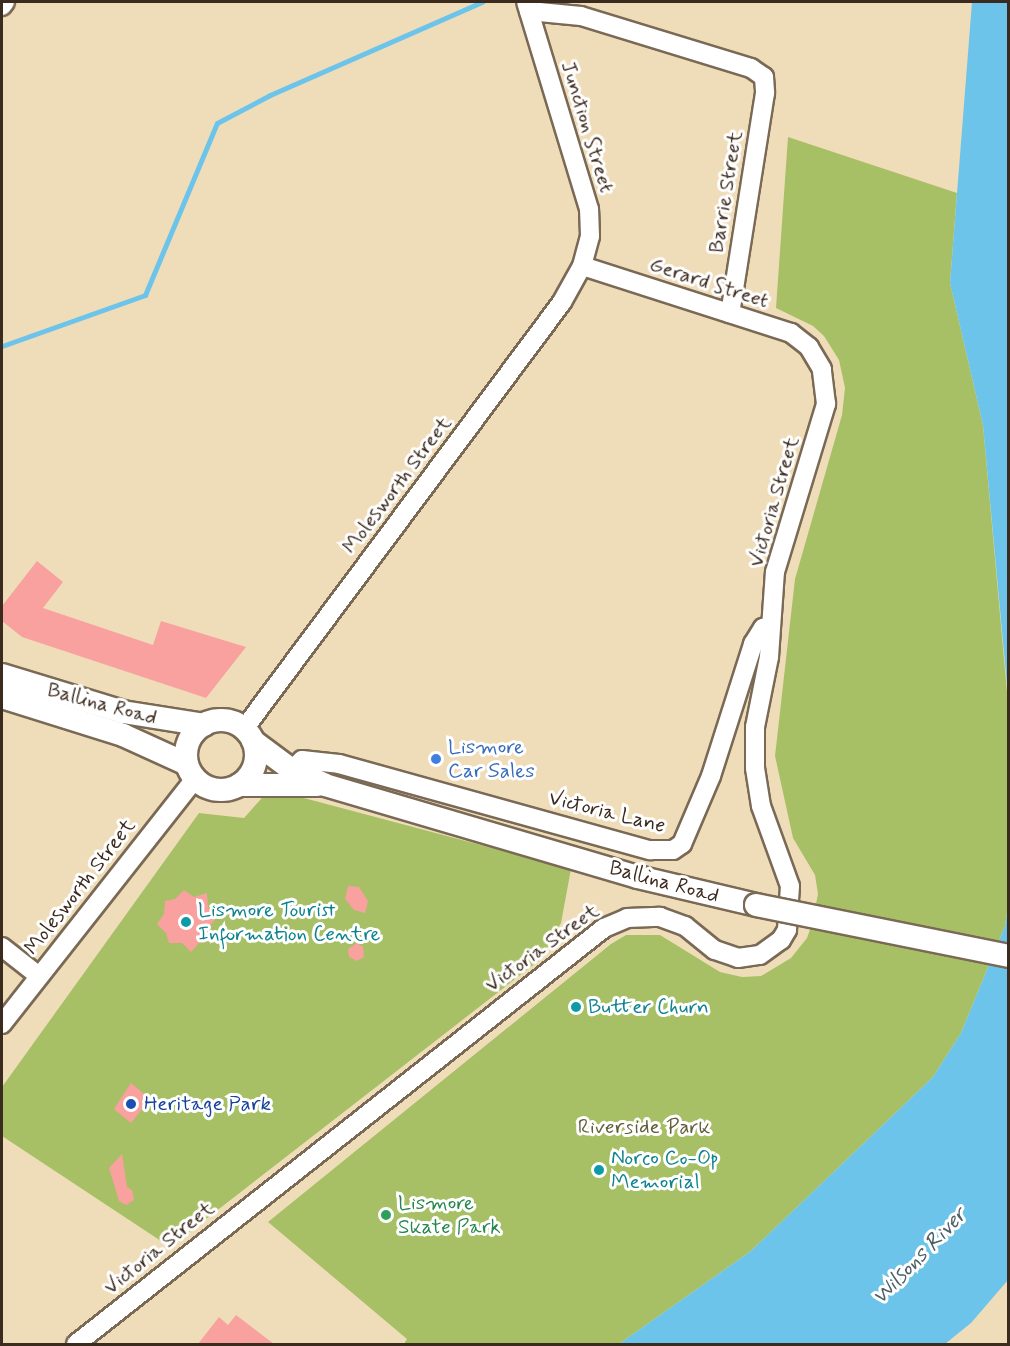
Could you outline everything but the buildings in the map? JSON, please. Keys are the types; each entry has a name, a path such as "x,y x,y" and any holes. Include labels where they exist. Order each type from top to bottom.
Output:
{"main road":[{"name":"Ballina Road","path":"2,675 123,712 204,725"},
{"name":"Ballina Road","path":"2,697 123,735 191,771"},
{"path":"225,721 248,735 256,761 239,785 221,790 191,771 188,746 204,725 225,721"},
{"name":"Ballina Road","path":"248,735 292,770 325,784 638,877 756,905 1008,956"},
{"name":"Ballina Road","path":"239,785 325,784"}],"street":[{"path":"2,6 5,2"},
{"name":"Barrie Street","path":"527,6 581,16 752,68 764,77 765,93 730,313"},
{"name":"Junction Street","path":"527,6 589,209 590,236 582,266"},
{"name":"Gerard Street","path":"582,266 791,333 815,355"},
{"name":"Molesworth Street","path":"248,735 562,302 582,266"},
{"name":"Victoria Street","path":"76,1344 604,928 627,918 667,919 685,926 715,950 738,958 760,955 781,940 791,917 789,886 766,827 754,748 777,564 826,404 825,380 815,355"},
{"name":"Victoria Lane","path":"292,770 302,760 343,765 650,850 673,850 682,844 711,776 753,644 763,628 771,626"},
{"name":"Molesworth Street","path":"2,1024 191,771"},
{"path":"2,947 39,976"}],"green space":[{"name":"Riverside Park","path":"788,137 957,193 950,283 983,425 1008,703 1008,906 1005,926 961,1033 933,1077 751,1251 619,1344 404,1344 407,1339 268,1222 611,944 626,935 660,935 720,972 742,977 761,976 791,958 807,938 812,924 818,894 815,875 793,838 775,756 795,579 842,415 845,388 839,360 824,336 813,326 776,308"},
{"name":"Heritage Park","path":"270,789 571,869 561,923 541,959 170,1247 2,1136 2,1087 199,813 244,818"}],"water":[{"path":"972,2 1008,2 1008,696 983,425 950,283"},
{"name":"Wilsons River","path":"1008,906 1008,1280 971,1323 945,1344 619,1344 751,1251 933,1077 961,1033 1005,926"}],"waterway":[{"path":"2,346 145,295 217,123 270,95 482,2"}],"place":[{"name":"Lismore Car Sales","path":"436,759"},
{"name":"Lismore Tourist Information Centre","path":"186,922"},
{"name":"Butter Churn","path":"576,1007"},
{"name":"Heritage Park","path":"131,1104"},
{"name":"Norco Co-Op Memorial","path":"599,1170"},
{"name":"Lismore Skate Park","path":"386,1215"}]}
